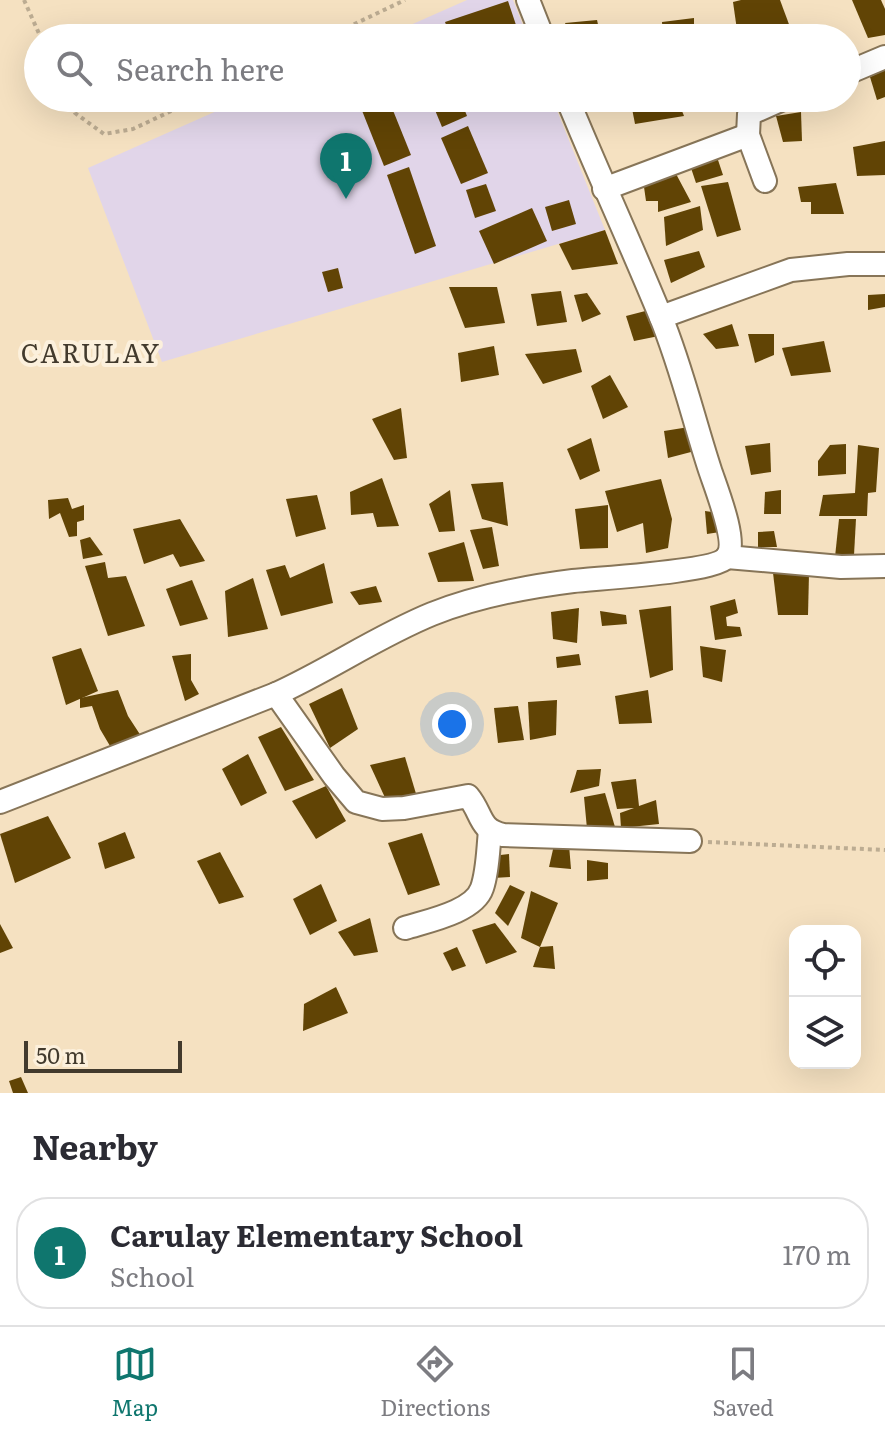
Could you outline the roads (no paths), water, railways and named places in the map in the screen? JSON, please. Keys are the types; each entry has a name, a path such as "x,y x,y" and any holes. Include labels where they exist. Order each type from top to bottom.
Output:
{"street":[{"path":"528,0 537,24"},
{"path":"861,67 885,57"},
{"path":"0,802 276,694 319,675 378,640 430,615 470,601 571,581 690,569 721,562 727,557 732,548 689,396 661,317 573,112"},
{"path":"754,112 749,114 748,135 765,181"},
{"path":"604,189 748,135"},
{"path":"661,317 791,270 885,264"},
{"path":"727,557 841,567 885,566"},
{"path":"276,694 356,802 382,809 404,808 444,798 468,796 490,831 503,835 690,841"},
{"path":"405,928 453,914 474,900 482,890 490,831"}],"place":[{"name":"Carulay Elementary School","path":"346,199"}],"district":[{"name":"CARULAY","path":"91,351"}]}
